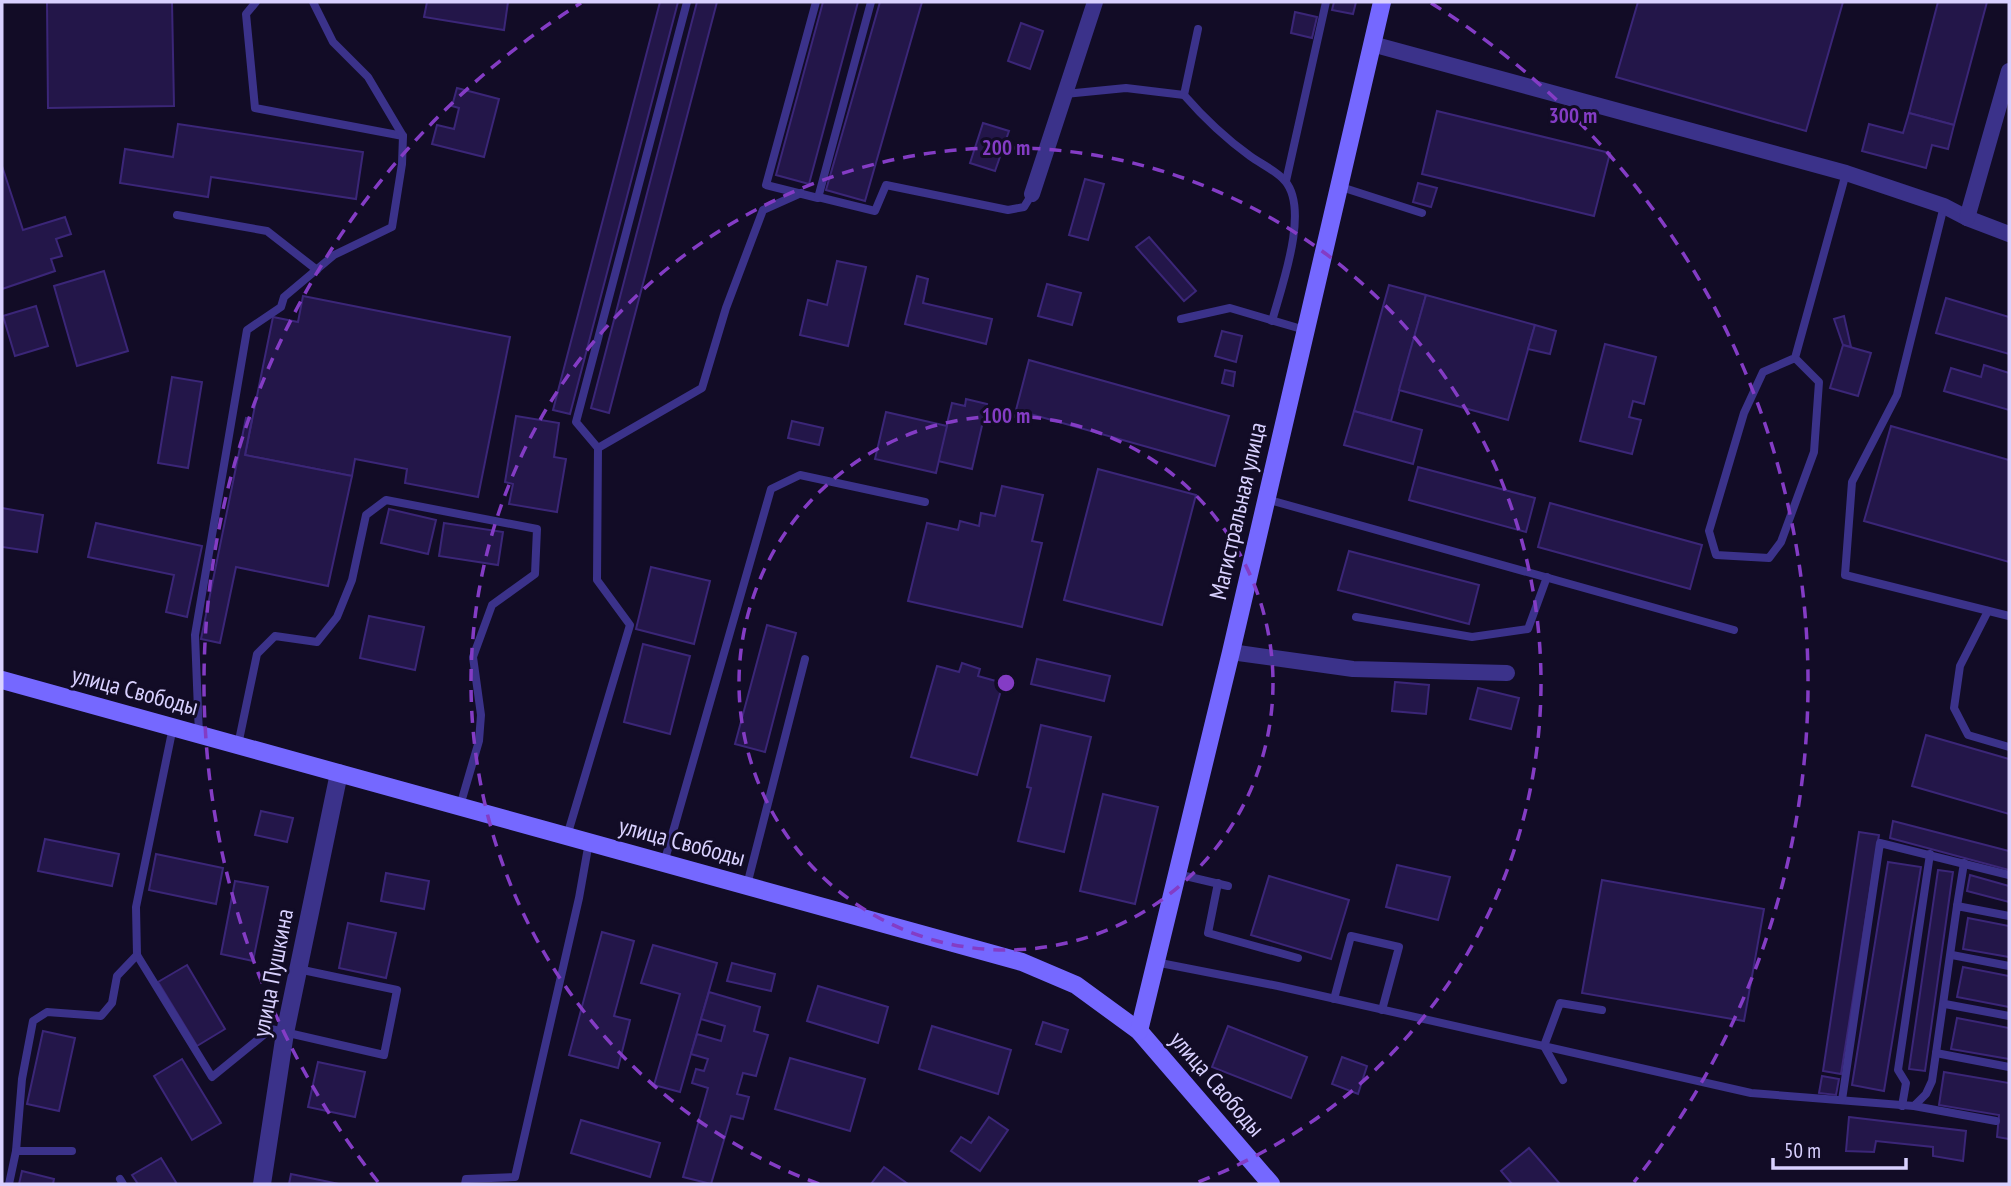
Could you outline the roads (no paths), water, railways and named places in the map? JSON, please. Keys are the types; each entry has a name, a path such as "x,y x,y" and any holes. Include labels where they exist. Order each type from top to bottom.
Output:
{"main road":[{"name":"Магистральная улица","path":"1139,1031 1231,652 1382,2"},
{"name":"улица Свободы","path":"2,680 1023,962 1076,985 1139,1031 1271,1184"}],"street":[{"path":"1032,194 1095,2"},
{"path":"1372,44 1846,173 1944,206 1966,218 2009,234"},
{"path":"1966,218 2009,71"},
{"path":"1231,652 1353,669 1507,673"},
{"name":"улица Пушкина","path":"262,1184 285,1033 339,773"}],"lane":[{"path":"256,2 246,14 256,108 403,136"},
{"path":"199,734 195,635 247,330 281,307 284,298 334,255 392,227 402,164 403,136 369,78 333,42 313,2"},
{"path":"567,836 630,625 597,580 598,448 576,422 687,2"},
{"path":"816,2 766,185 876,211 886,185 1008,210 1024,207 1032,194"},
{"path":"818,197 871,2"},
{"path":"1286,181 1326,2"},
{"path":"1184,95 1198,29"},
{"path":"1065,94 1126,88 1184,95 1210,124 1286,181 1294,202 1295,226 1290,256 1272,321"},
{"path":"1795,358 1846,173"},
{"path":"1338,186 1422,213"},
{"path":"598,448 702,388 726,308 763,210 801,193"},
{"path":"1944,206 1897,395 1852,482 1845,575 2009,616"},
{"path":"177,215 267,231 317,270"},
{"path":"1181,319 1230,308 1305,330"},
{"path":"1795,358 1819,382 1814,452 1781,541 1769,558 1716,555 1709,531 1744,413 1763,372 1795,358"},
{"path":"664,863 771,489 800,475 925,502"},
{"path":"1266,499 1734,630"},
{"path":"238,745 257,654 275,636 317,642 337,617 352,580 366,515 386,500 537,529 535,574 492,605 473,657 481,715 479,741 460,807"},
{"path":"1356,617 1472,637 1528,629 1546,577"},
{"path":"1989,611 1960,666 1954,708 1968,734 2009,747"},
{"path":"747,885 805,659"},
{"path":"173,727 136,907 137,955 212,1077 271,1028 384,1055 397,990 298,969"},
{"path":"465,1184 466,1179 515,1177 579,898 589,842"},
{"path":"1842,1100 1880,843 2009,875"},
{"path":"1902,1106 1906,1083 1898,1069 1930,854"},
{"path":"1914,1107 1926,1094 1932,1081 1964,863"},
{"path":"1177,874 1228,886"},
{"path":"1218,883 1208,933 1298,958"},
{"path":"1957,906 2009,916"},
{"path":"1334,999 1351,936 1375,941 1399,947 1382,1010"},
{"path":"9,1184 16,1151 22,1079 33,1021 47,1012 101,1016 112,1003 117,976 137,955"},
{"path":"1952,956 2009,966"},
{"path":"1156,962 1334,999 1751,1093 1914,1107 1996,1121"},
{"path":"1563,1080 1544,1046 1560,1003 1602,1010"},
{"path":"1945,1004 2009,1016"},
{"path":"1936,1053 2009,1067"},
{"path":"16,1151 72,1151"}]}
